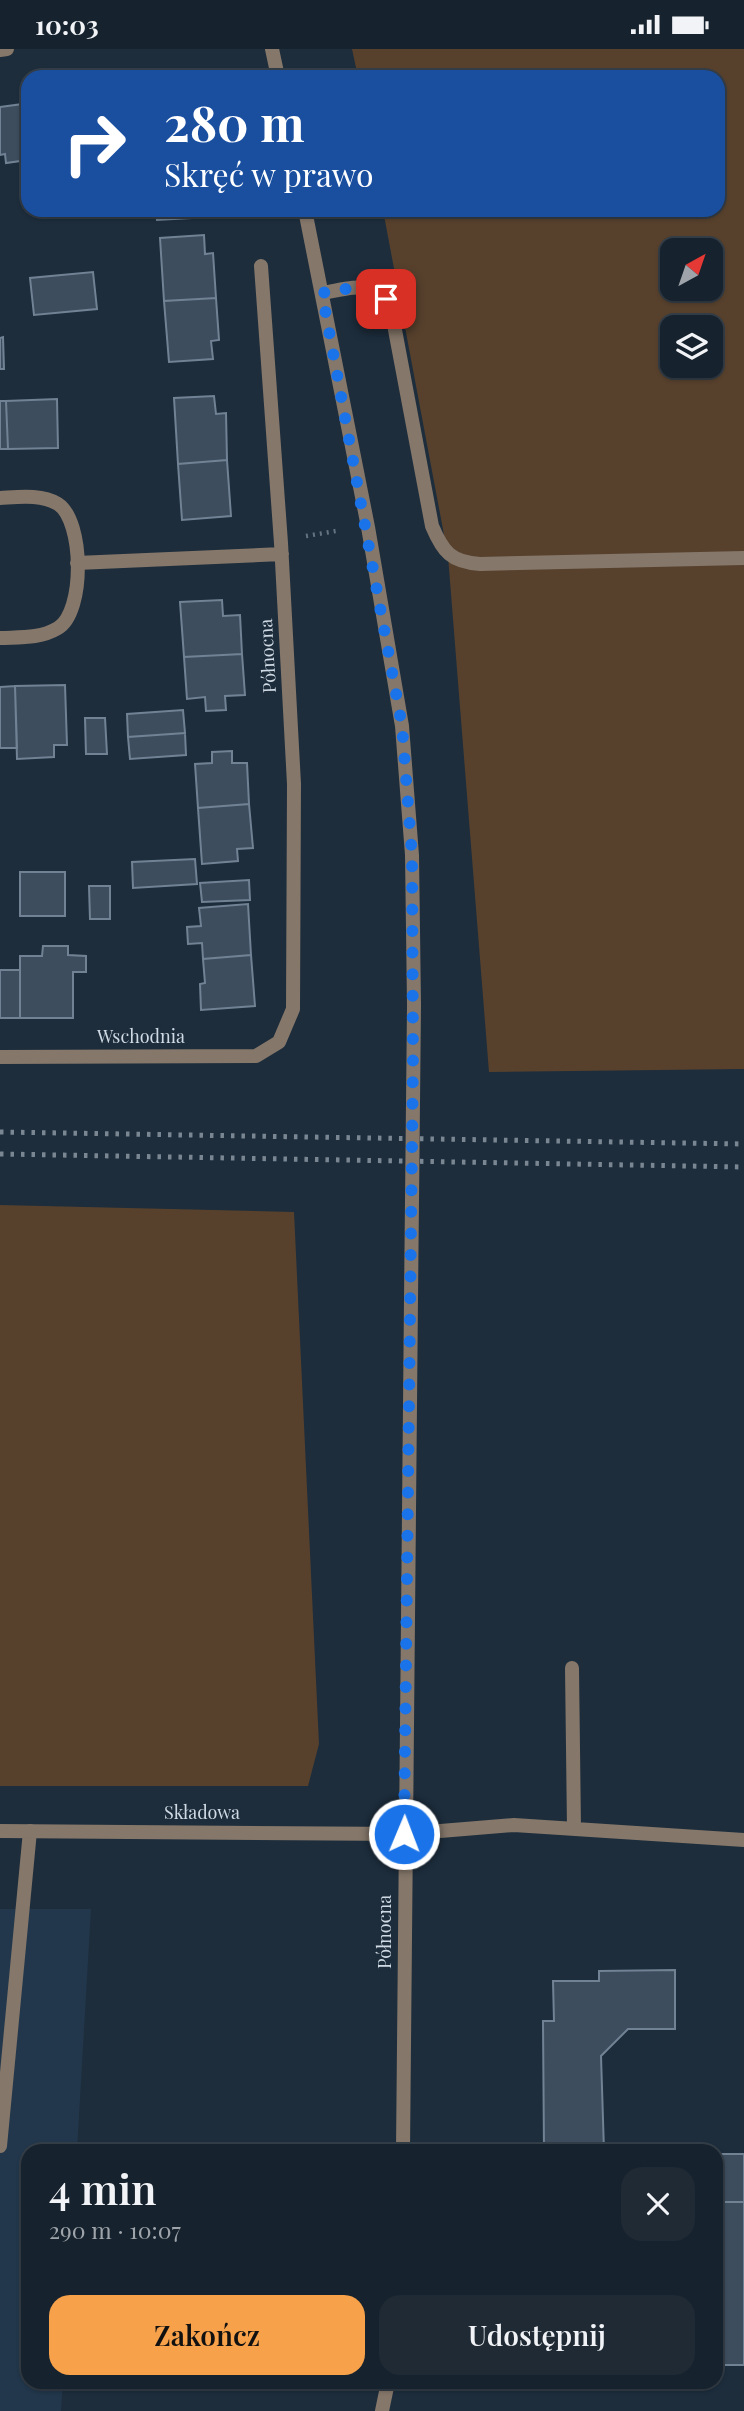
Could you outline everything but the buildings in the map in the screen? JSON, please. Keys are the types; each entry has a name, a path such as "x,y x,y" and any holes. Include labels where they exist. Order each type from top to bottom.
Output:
{"street":[{"path":"0,50 7,49"},
{"path":"272,49 276,70"},
{"name":"Północna","path":"306,217 402,726 412,855 414,1005 403,2144"},
{"name":"Północna","path":"261,266 282,554 294,784 293,1009 279,1042"},
{"path":"322,293 358,287 375,289 386,299 393,314 432,526 448,556 462,563 480,564 744,558"},
{"path":"0,498 36,497 60,505 73,526 77,563 76,605 60,627 35,637 0,638"},
{"path":"77,563 282,554"},
{"name":"Wschodnia","path":"0,1058 256,1056 279,1042"},
{"path":"572,1668 574,1829"},
{"name":"Składowa","path":"0,1831 404,1834 514,1825 744,1840"},
{"path":"0,2146 30,1831"},
{"path":"382,2411 387,2389"}],"path":[{"path":"308,536 336,531"}],"shaded area":[{"path":"352,49 744,49 744,1069 489,1072 448,556 384,217 725,217 725,70 356,70"},
{"path":"0,1205 294,1212 319,1744 308,1786 0,1786"},
{"path":"0,1909 91,1909 77,2144 21,2144 21,2389 63,2389 61,2411 0,2411"}],"railway":[{"path":"0,1132 744,1144"},
{"path":"0,1154 744,1167"}],"route":[{"path":"386,299 375,289 358,287 322,293 368,527 402,726 412,855 414,1005 404,1834"}]}
